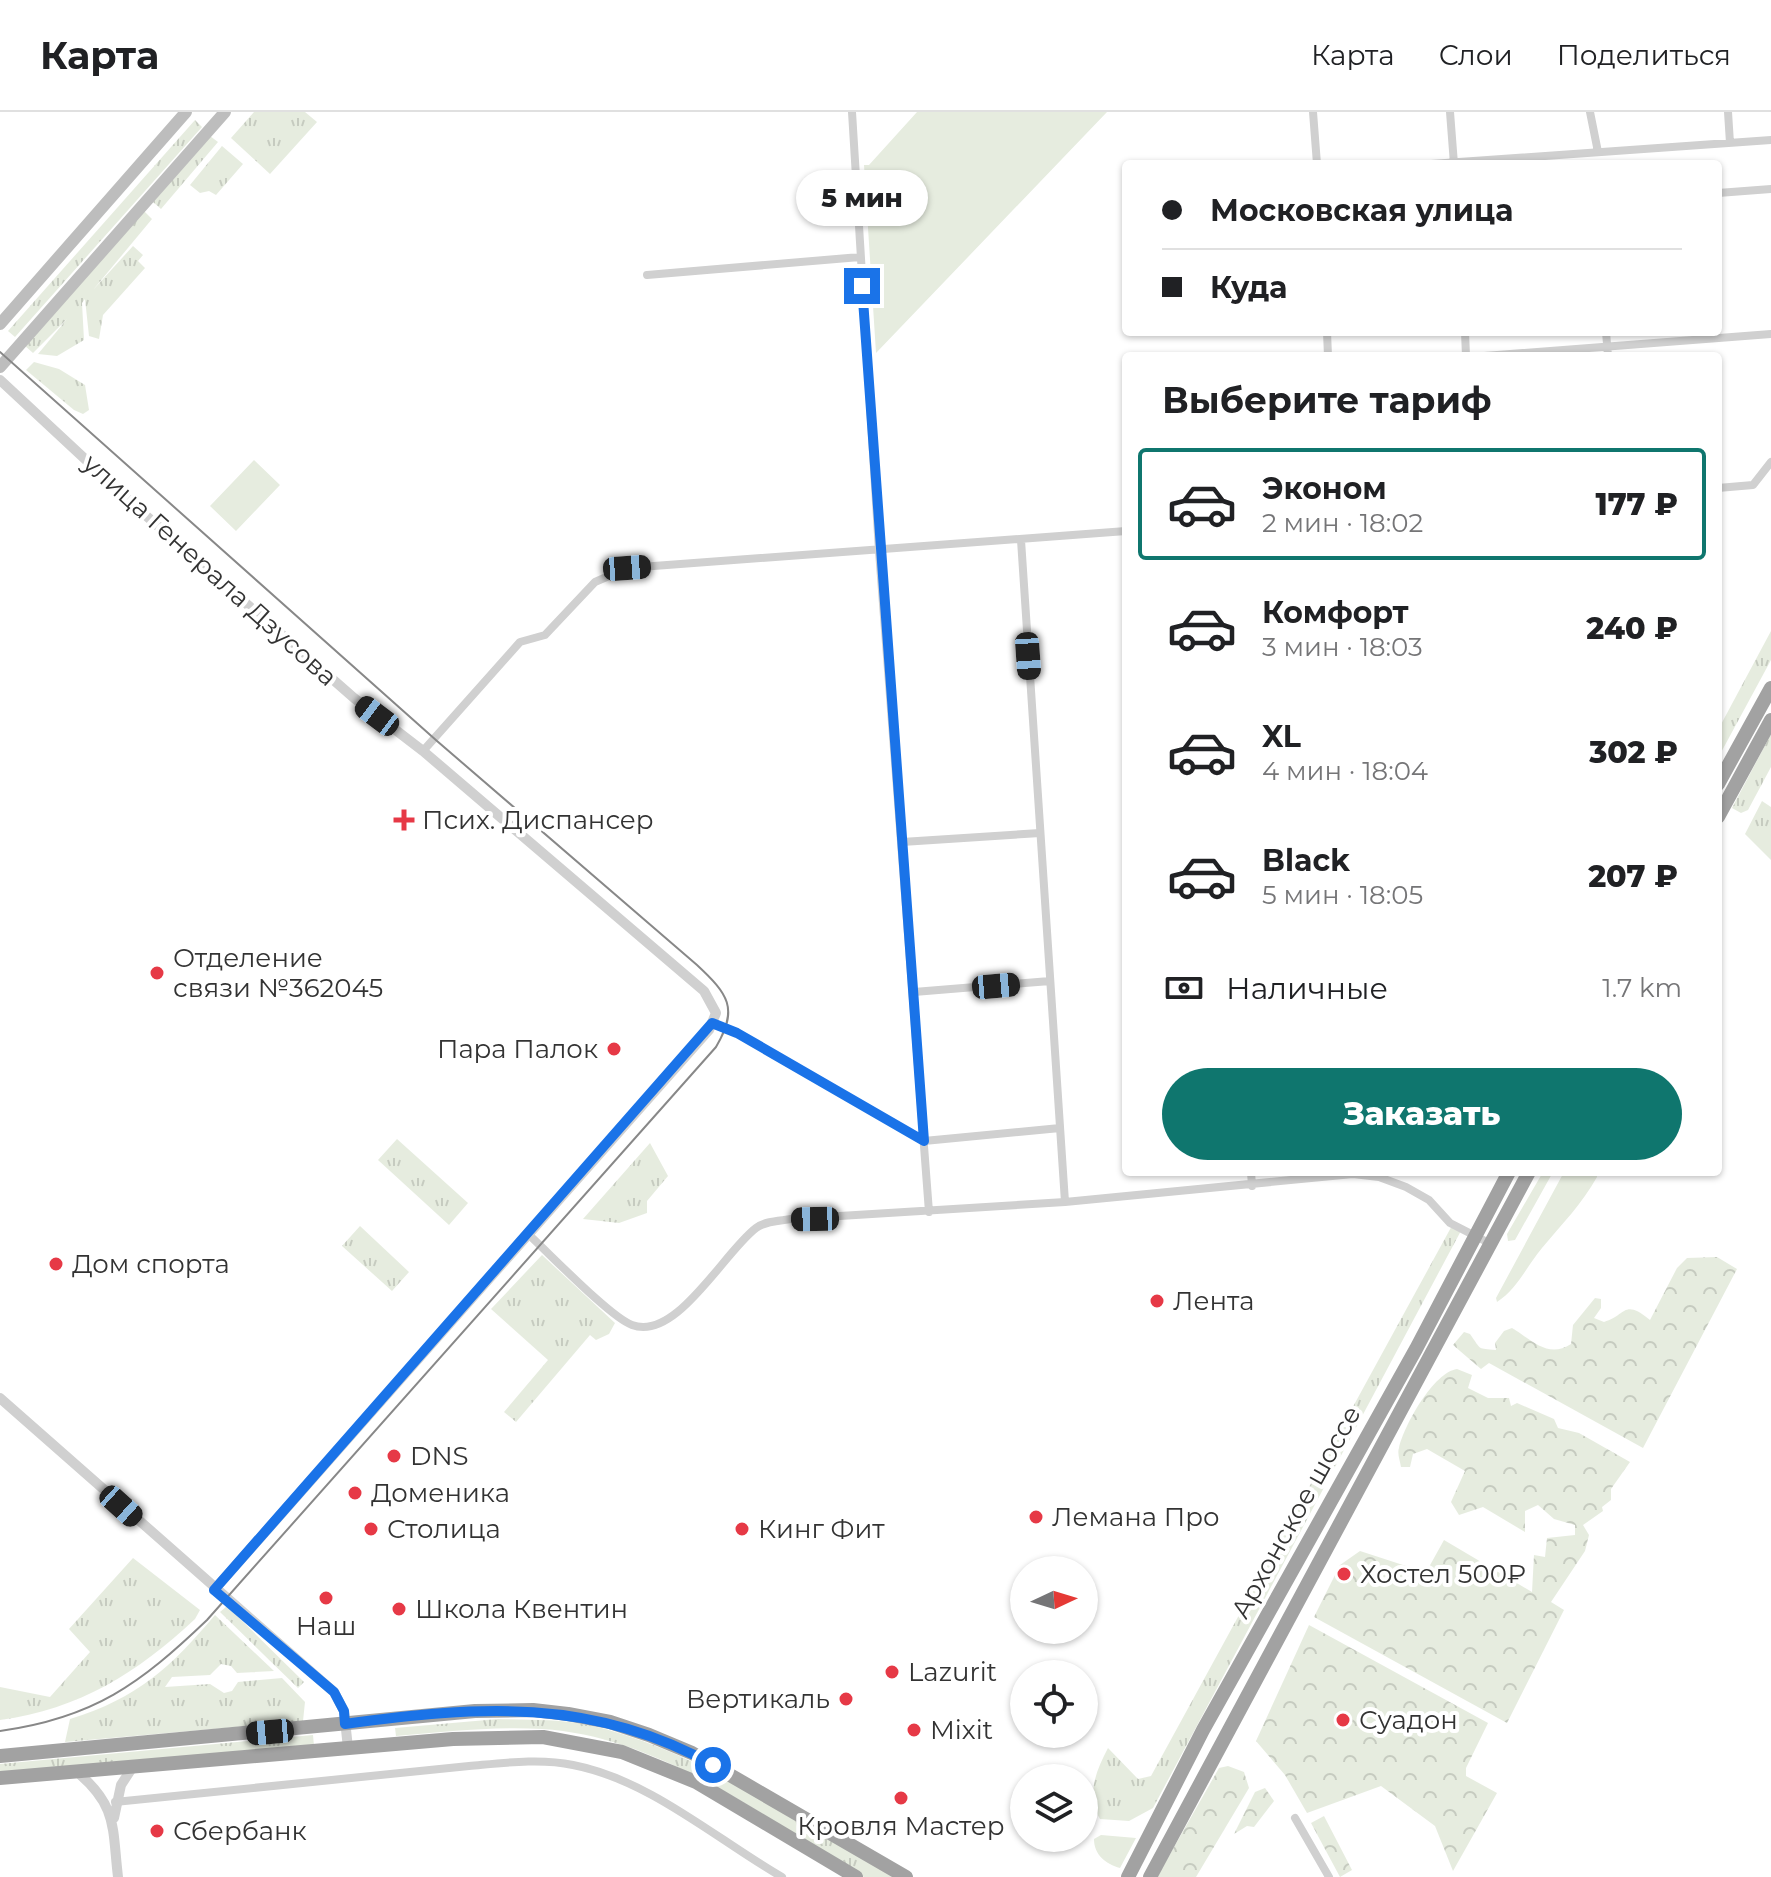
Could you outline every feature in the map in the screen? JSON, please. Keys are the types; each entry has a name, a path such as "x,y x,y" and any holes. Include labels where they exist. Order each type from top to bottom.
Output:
{"highway":[{"path":"1722,777 1771,688"},
{"path":"1722,810 1771,720"},
{"name":"Архонское шоссе","path":"1128,1877 1203,1730 1416,1349 1507,1176"},
{"name":"Архонское шоссе","path":"1150,1877 1290,1611 1527,1176"},
{"path":"0,1756 503,1709 533,1710 610,1722 692,1753 906,1877"},
{"path":"0,1778 511,1735 594,1745 644,1760 696,1782 856,1877"}],"main road":[{"path":"0,324 186,112"},
{"path":"0,367 225,112"}],"street":[{"path":"852,112 879,551 929,1212"},
{"path":"1313,112 1317,160"},
{"path":"1450,112 1454,160"},
{"path":"1590,112 1598,152"},
{"path":"1728,112 1730,143"},
{"path":"1493,160 1771,140"},
{"path":"1722,193 1771,189"},
{"path":"647,275 860,257"},
{"path":"1607,352 1771,334"},
{"name":"улица Генерала Дзусова","path":"0,380 256,613 704,991 714,1005 712,1023"},
{"path":"1722,488 1753,485 1771,462"},
{"path":"423,751 520,642 545,635 606,575 627,568 1122,531"},
{"path":"1021,540 1065,1202"},
{"path":"902,842 1040,833"},
{"path":"914,992 1050,981"},
{"path":"214,1590 712,1023 737,1033 924,1141 1060,1128"},
{"path":"1251,1176 1252,1186"},
{"path":"527,1233 621,1318 632,1325 657,1327 677,1313 757,1227 791,1219 1065,1202 1336,1176"},
{"path":"1370,1176 1429,1200 1450,1223 1491,1244"},
{"path":"0,1398 214,1590 334,1692 344,1711 348,1748"},
{"path":"115,1802 469,1766 518,1762 572,1764 622,1780 782,1877"},
{"path":"113,1832 115,1802 121,1785 134,1765"},
{"path":"76,1771 101,1793 109,1809 118,1877"},
{"path":"1295,1818 1329,1877"}],"green space":[{"path":"254,112 305,112 317,122 270,174 231,138"},
{"path":"917,112 1107,112 876,353 864,165 869,165"},
{"path":"195,120 202,127 15,337 8,331"},
{"path":"210,136 218,142 161,209 153,202"},
{"path":"222,146 243,164 216,195 209,191 200,193 190,185"},
{"path":"143,210 152,219 93,290 133,246 143,255 138,261 145,268 103,315 99,339 89,336 85,299 82,303 84,340 57,356 38,354 67,319 33,353 24,345"},
{"path":"34,362 59,369 85,385 89,410 83,414 74,410 26,370"},
{"path":"254,460 280,485 236,531 210,506"},
{"path":"1771,631 1771,660 1722,751 1722,723"},
{"path":"1771,734 1771,767 1748,810 1741,813 1732,808"},
{"path":"1762,801 1771,807 1771,860 1745,834"},
{"path":"397,1139 468,1203 449,1225 378,1160"},
{"path":"650,1143 668,1176 647,1201 647,1213 619,1223 583,1219"},
{"path":"1541,1176 1551,1176 1515,1240 1508,1241 1507,1234"},
{"path":"1562,1176 1597,1176 1516,1284 1497,1302 1496,1298"},
{"path":"1454,1222 1463,1227 1153,1808 1129,1821 1100,1819 1098,1772 1108,1748 1138,1779 1151,1776"},
{"path":"360,1226 409,1272 392,1291 342,1246"},
{"path":"542,1255 615,1323 609,1334 596,1340 590,1335 516,1422 504,1412 548,1360 491,1309"},
{"path":"1717,1257 1737,1269 1643,1448 1489,1363 1481,1369 1453,1345 1464,1332 1470,1334 1480,1348 1496,1350 1495,1343 1504,1331 1512,1328 1547,1349 1563,1348 1571,1344 1573,1325 1595,1298 1601,1299 1601,1308 1594,1318 1604,1322 1629,1309 1650,1320 1677,1268 1687,1258"},
{"path":"1457,1369 1472,1375 1468,1388 1488,1398 1509,1398 1511,1406 1517,1403 1554,1419 1558,1428 1579,1433 1630,1462 1611,1489 1611,1500 1602,1507 1603,1511 1583,1525 1589,1535 1585,1551 1551,1602 1564,1610 1507,1723 1314,1617 1340,1565 1360,1551 1403,1565 1429,1567 1444,1540 1532,1592 1534,1555 1545,1557 1547,1538 1575,1535 1575,1525 1554,1519 1538,1505 1525,1511 1525,1532 1483,1507 1459,1515 1451,1502 1465,1471 1427,1449 1413,1454 1410,1467 1401,1467 1398,1450 1413,1414 1439,1379"},
{"path":"133,1558 200,1610 195,1619 151,1656 106,1686 56,1707 0,1720 0,1687 50,1697 90,1652 69,1629"},
{"path":"227,1606 304,1682 298,1688 220,1612"},
{"path":"215,1615 274,1671 237,1673 231,1666 221,1664 210,1675 172,1677 165,1687 210,1684 224,1693 232,1691 238,1682 282,1678 305,1702 303,1721 65,1742 70,1719 115,1701 151,1679 183,1651"},
{"path":"1309,1625 1488,1723 1466,1768 1466,1776 1497,1793 1453,1871 1435,1826 1381,1786 1307,1813 1285,1775 1256,1741"},
{"path":"498,1719 589,1725 630,1736 747,1790 894,1877 864,1877 710,1784 628,1747 586,1735 524,1728 396,1736 395,1728"},
{"path":"313,1735 314,1746 0,1772 0,1764"},
{"path":"1228,1766 1244,1772 1249,1788 1196,1877 1157,1877 1219,1768"},
{"path":"1265,1788 1274,1801 1254,1827 1247,1826 1234,1834 1255,1792"},
{"path":"1324,1816 1352,1870 1340,1877 1311,1823"},
{"path":"1098,1837 1136,1838 1120,1868 1099,1854"}],"tram line":[{"path":"0,352 437,741 697,965 723,993 728,1012 716,1047 207,1620 160,1663 114,1695 63,1717 0,1731"}],"place":[{"name":"Псих. Диспансер","path":"404,820"},
{"name":"Отделение связи №362045","path":"157,973"},
{"name":"Пара Палок","path":"614,1049"},
{"name":"Дом спорта","path":"56,1264"},
{"name":"Лента","path":"1157,1301"},
{"name":"DNS","path":"394,1456"},
{"name":"Доменика","path":"355,1493"},
{"name":"Лемана Про","path":"1036,1517"},
{"name":"Столица","path":"371,1529"},
{"name":"Кинг Фит","path":"742,1529"},
{"name":"Хостел 500₽","path":"1344,1574"},
{"name":"Наш","path":"326,1598"},
{"name":"Школа Квентин","path":"399,1609"},
{"name":"Lazurit","path":"892,1672"},
{"name":"Вертикаль","path":"846,1699"},
{"name":"Суадон","path":"1343,1720"},
{"name":"Mixit","path":"914,1730"},
{"name":"Кровля Мастер","path":"901,1798"},
{"name":"Сбербанк","path":"157,1831"}],"route":[{"path":"713,1765 683,1749 623,1725 533,1710 503,1709 394,1717 345,1724 344,1711 334,1692 214,1590 712,1023 737,1033 924,1141 862,286"}]}
